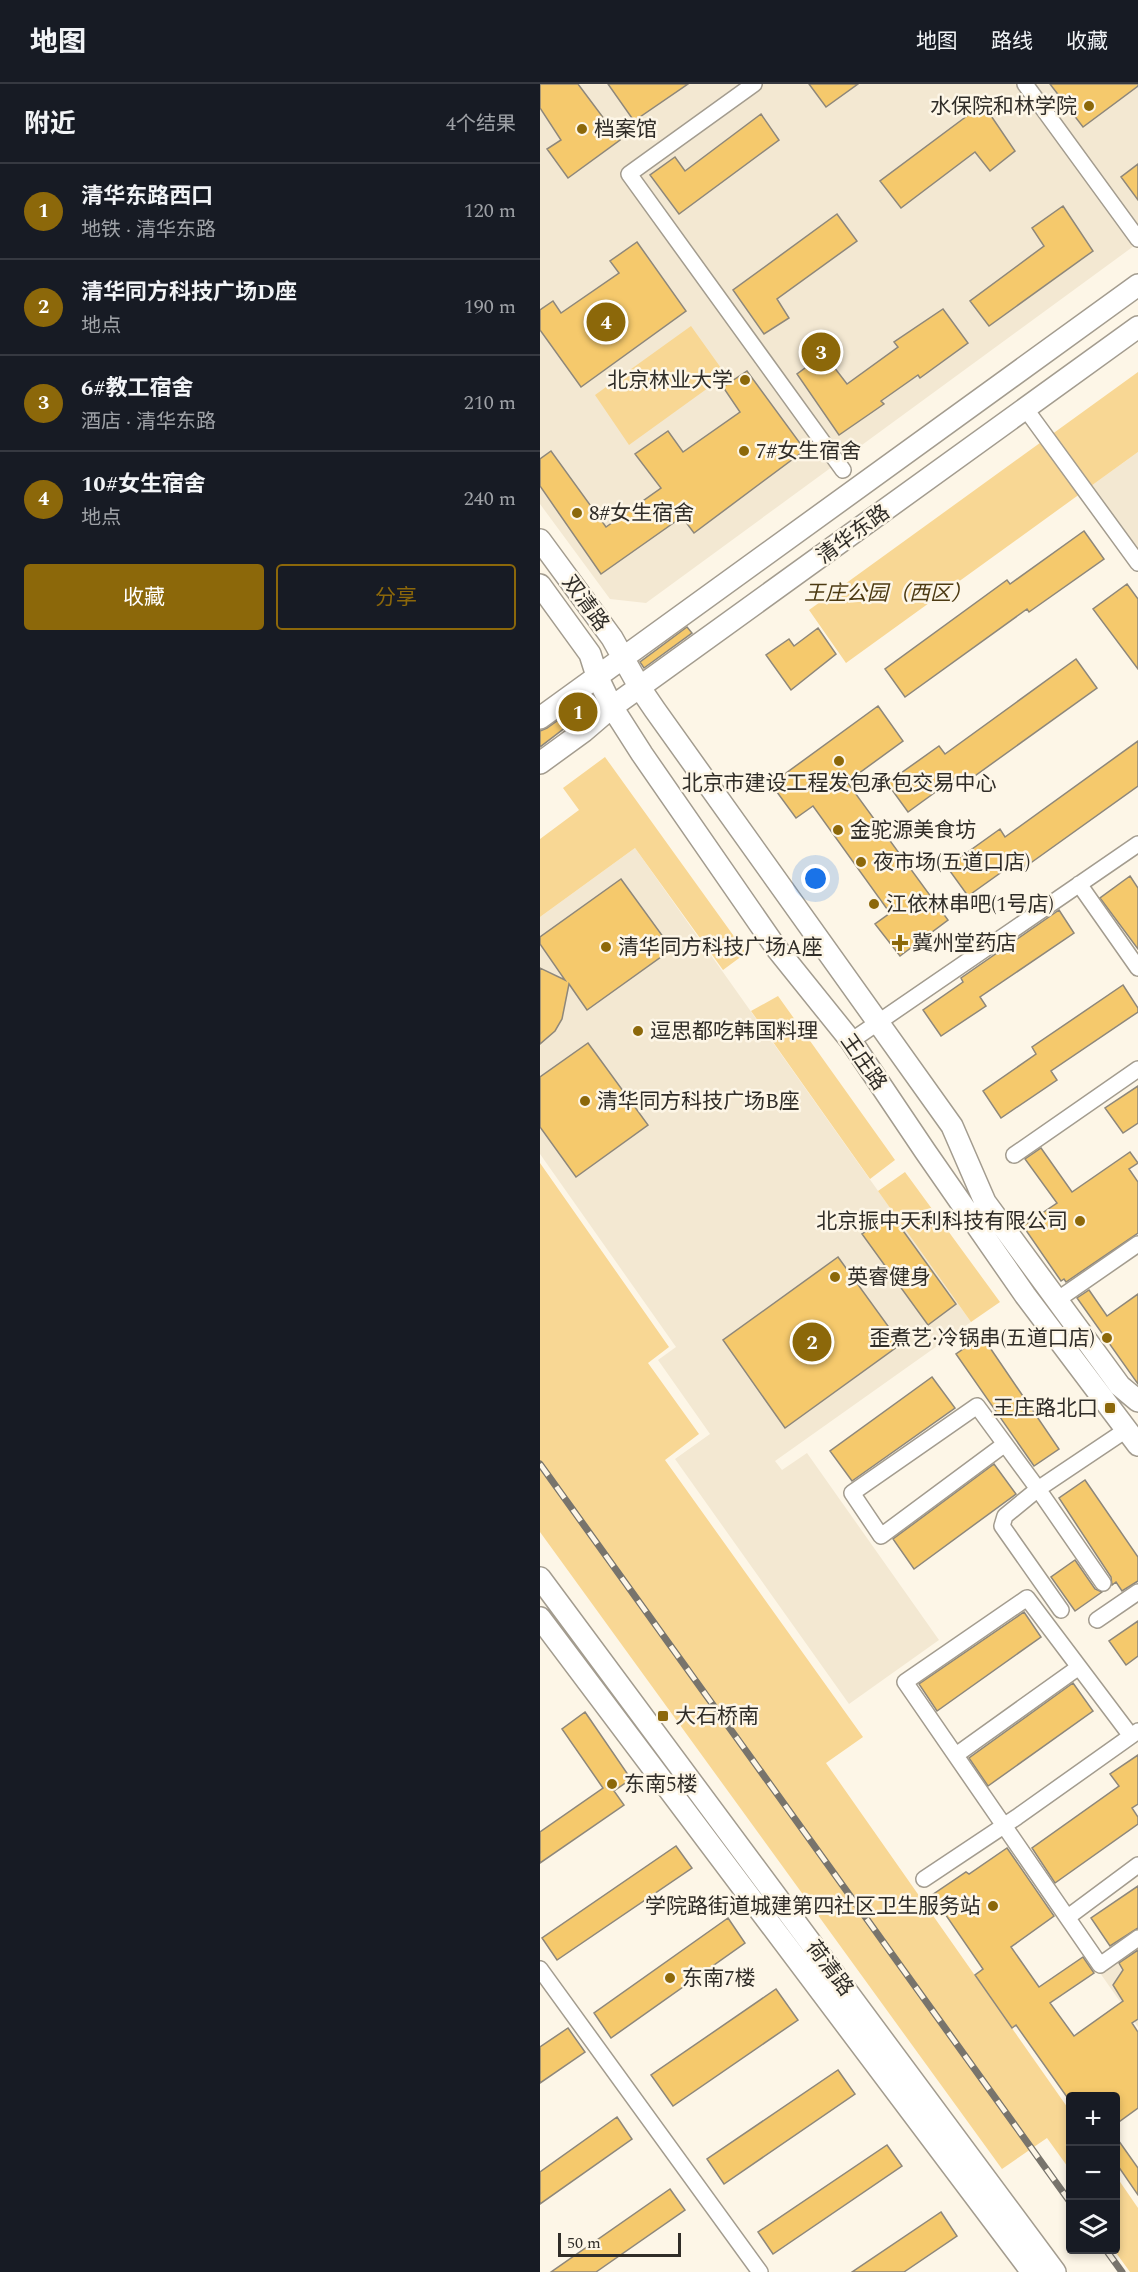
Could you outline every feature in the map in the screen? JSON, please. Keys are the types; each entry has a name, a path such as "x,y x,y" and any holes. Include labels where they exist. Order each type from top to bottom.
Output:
{"main road":[{"name":"清华东路","path":"540,718 1138,285"},
{"name":"清华东路","path":"540,763 585,731 612,707 1138,327"},
{"name":"双清路","path":"540,540 612,638"},
{"name":"双清路","path":"540,585 590,654 597,676"},
{"name":"王庄路","path":"612,638 640,688 952,1126 985,1202 1120,1386 1138,1401"},
{"name":"王庄路","path":"597,676 612,707 642,754 777,949 851,1041 1025,1295 1132,1437"},
{"name":"荷清路","path":"540,1578 1055,2272"},
{"name":"荷清路","path":"540,1618 1032,2272"}],"street":[{"path":"754,84 629,174 843,470"},
{"path":"1025,84 1138,239"},
{"path":"1025,408 1138,563"},
{"path":"851,1041 1138,844"},
{"path":"1079,884 1138,968"},
{"path":"1014,1155 1138,1069"},
{"path":"1057,1300 1138,1244"},
{"path":"1005,1444 881,1536 852,1493 977,1406 1005,1444 1038,1489 1103,1583"},
{"path":"1061,1610 1002,1526 1005,1516 1038,1489 1132,1437"},
{"path":"1097,1620 1138,1592"},
{"path":"924,1878 1005,1825 1134,1734 1027,1598 904,1682 1005,1825 1100,1965 1138,1938"},
{"path":"956,1755 1079,1667"},
{"path":"1068,1917 1138,1865"},
{"path":"540,1970 760,2272"}],"shaded area":[{"name":"北京林业大学","path":"540,84 1138,84 1138,243 646,603 610,599 540,504"},
{"path":"1138,452 1138,553 1088,488"},
{"path":"635,848 971,1322 775,1461 782,1470 807,1453 939,1640 849,1704 675,1459 710,1434 658,1360 676,1347 540,1154 540,917"},
{"path":"1138,1946 1138,2027 1100,1973"}],"green space":[{"path":"691,326 726,375 629,445 595,395"},
{"name":"王庄公园（西区）","path":"1138,372 1138,452 846,663 809,610"},
{"path":"605,757 746,953 723,970 635,848 540,917 540,839 579,810 563,788"},
{"path":"778,996 895,1160 870,1179 751,1011"},
{"path":"540,1163 669,1347 648,1363 699,1434 665,1460 863,1737 826,1763 1066,2105 1066,2164 1047,2138 1002,2169 540,1532"},
{"path":"905,1172 1000,1302 971,1322 878,1191"},
{"path":"1120,2182 1138,2208 1138,2272 1130,2272 1117,2254 1120,2254"}],"building":[{"name":"档案馆","path":"540,84 578,84 620,140 568,178 547,149 561,140 540,108"},
{"path":"608,84 688,84 634,121"},
{"path":"809,84 858,84 826,107"},
{"name":"水保院和林学院","path":"1050,84 1138,84 1138,86 1083,127"},
{"path":"983,104 1015,151 990,171 975,152 901,208 880,181"},
{"path":"761,114 779,140 679,214 650,175 675,157 685,171"},
{"path":"1138,164 1138,200 1121,177"},
{"path":"1063,206 1093,251 989,326 970,301 1044,246 1032,228"},
{"path":"837,214 857,241 777,299 789,318 764,334 733,290"},
{"path":"637,242 686,311 581,387 540,330 540,310 553,301 561,313 619,273 610,261"},
{"path":"943,309 968,343 920,378 918,375 881,401 884,404 839,435 797,374 824,354 847,384 898,347 894,342"},
{"name":"7#女生宿舍","path":"747,371 805,450 694,533 682,517 601,574 540,486 540,459 551,451 606,527 661,488 635,454 668,431 683,452 740,412 723,387"},
{"path":"1084,531 1104,559 1029,612 1027,609 905,697 885,669 1007,580 1010,584"},
{"path":"1127,584 1138,599 1138,669 1093,609"},
{"path":"687,627 692,633 644,668 640,662"},
{"path":"818,628 836,654 791,690 766,655 789,639 794,646"},
{"path":"1076,659 1097,688 965,783 959,775 908,812 887,783 939,746 945,754"},
{"path":"592,696 596,704 540,747 540,731"},
{"path":"878,706 903,741 847,782 948,920 900,956 875,924 890,913 813,806 796,818 771,784"},
{"path":"1138,741 1138,786 1025,867 1020,859 968,896 947,867 1000,829 1005,837"},
{"path":"1130,876 1138,888 1138,949 1100,898"},
{"name":"清华同方科技广场A座","path":"621,879 672,949 587,1010 569,984 562,1019 555,1031 540,1044 540,968 565,980 540,944 540,937"},
{"path":"1059,910 1074,933 980,997 986,1006 941,1036 923,1010 963,982 961,978"},
{"path":"1123,985 1138,1008 1138,1012 1051,1071 1057,1080 1001,1118 983,1091 1036,1054 1032,1047"},
{"name":"清华同方科技广场B座","path":"588,1043 648,1125 576,1177 540,1127 540,1077"},
{"path":"1138,1086 1138,1123 1123,1133 1105,1108"},
{"path":"1041,1148 1072,1192 1130,1152 1138,1163 1129,1169 1138,1182 1138,1233 1066,1282 1064,1279 1061,1281 1023,1226 1057,1203 1025,1159"},
{"path":"891,1214 956,1304 928,1325 862,1234"},
{"path":"838,1257 901,1344 785,1428 723,1340"},
{"path":"1089,1290 1107,1316 1138,1294 1138,1384 1077,1298"},
{"path":"982,1336 1059,1449 1034,1466 956,1354"},
{"path":"932,1377 955,1408 852,1481 830,1451"},
{"path":"994,1464 1016,1494 914,1569 893,1539"},
{"path":"1085,1480 1138,1557 1138,1581 1122,1591 1116,1582 1112,1585 1111,1577 1059,1498"},
{"path":"1075,1560 1095,1589 1102,1592 1075,1611 1051,1577"},
{"path":"1024,1612 1041,1637 937,1711 919,1684"},
{"path":"1138,1621 1138,1656 1126,1665 1109,1641"},
{"path":"1073,1683 1093,1711 988,1786 969,1758"},
{"name":"东南5楼","path":"585,1712 631,1779 614,1791 624,1805 540,1863 540,1832 603,1788 562,1729"},
{"path":"1138,1755 1138,1804 1132,1808 1138,1817 1138,1824 1055,1883 1032,1848 1119,1786 1110,1774"},
{"path":"676,1846 692,1868 557,1960 542,1938"},
{"path":"1007,1848 1054,1916 1011,1947 1039,1987 1083,1957 1094,1973 1050,2003 1074,2036 1123,2001 1113,1985 1123,1970 1119,1963 1138,1950 1138,2019 1132,2023 1138,2032 1138,2108 1120,2121 1120,2092 1066,2092 1066,2096 1016,2025 1012,2028 975,1975 983,1969 932,1895 966,1872 969,1874"},
{"path":"1138,1886 1138,1928 1110,1946 1091,1918"},
{"name":"东南7楼","path":"728,1918 745,1943 611,2038 594,2013"},
{"path":"776,1989 798,2020 673,2106 651,2075"},
{"path":"568,2028 585,2052 540,2083 540,2047"},
{"path":"838,2070 855,2094 724,2184 707,2159"},
{"path":"617,2117 632,2139 540,2204 540,2172"},
{"path":"1120,2143 1138,2168 1138,2195 1120,2169"},
{"path":"887,2145 902,2166 773,2254 758,2232"},
{"path":"670,2189 685,2210 596,2272 551,2272"},
{"path":"941,2212 957,2236 904,2272 852,2272"}],"railway":[{"path":"540,1464 1069,2200"},
{"path":"1109,2254 1122,2272"}],"place":[{"name":"水保院和林学院","path":"1089,106"},
{"name":"档案馆","path":"582,129"},
{"name":"10#女生宿舍","path":"606,322"},
{"name":"6#教工宿舍","path":"821,352"},
{"name":"北京林业大学","path":"745,380"},
{"name":"7#女生宿舍","path":"744,451"},
{"name":"8#女生宿舍","path":"577,513"},
{"name":"清华东路西口","path":"578,712"},
{"name":"北京市建设工程发包承包交易中心","path":"839,761"},
{"name":"金驼源美食坊","path":"838,830"},
{"name":"夜市场(五道口店)","path":"861,862"},
{"name":"江依林串吧(1号店)","path":"874,904"},
{"name":"冀州堂药店","path":"900,943"},
{"name":"清华同方科技广场A座","path":"606,947"},
{"name":"逗思都吃韩国料理","path":"638,1031"},
{"name":"清华同方科技广场B座","path":"585,1101"},
{"name":"北京振中天利科技有限公司","path":"1080,1221"},
{"name":"英睿健身","path":"835,1277"},
{"name":"歪煮艺·冷锅串(五道口店)","path":"1107,1338"},
{"name":"清华同方科技广场D座","path":"812,1342"},
{"name":"王庄路北口","path":"1110,1408"},
{"name":"大石桥南","path":"663,1716"},
{"name":"东南5楼","path":"612,1784"},
{"name":"学院路街道城建第四社区卫生服务站","path":"993,1906"},
{"name":"东南7楼","path":"670,1978"}]}
